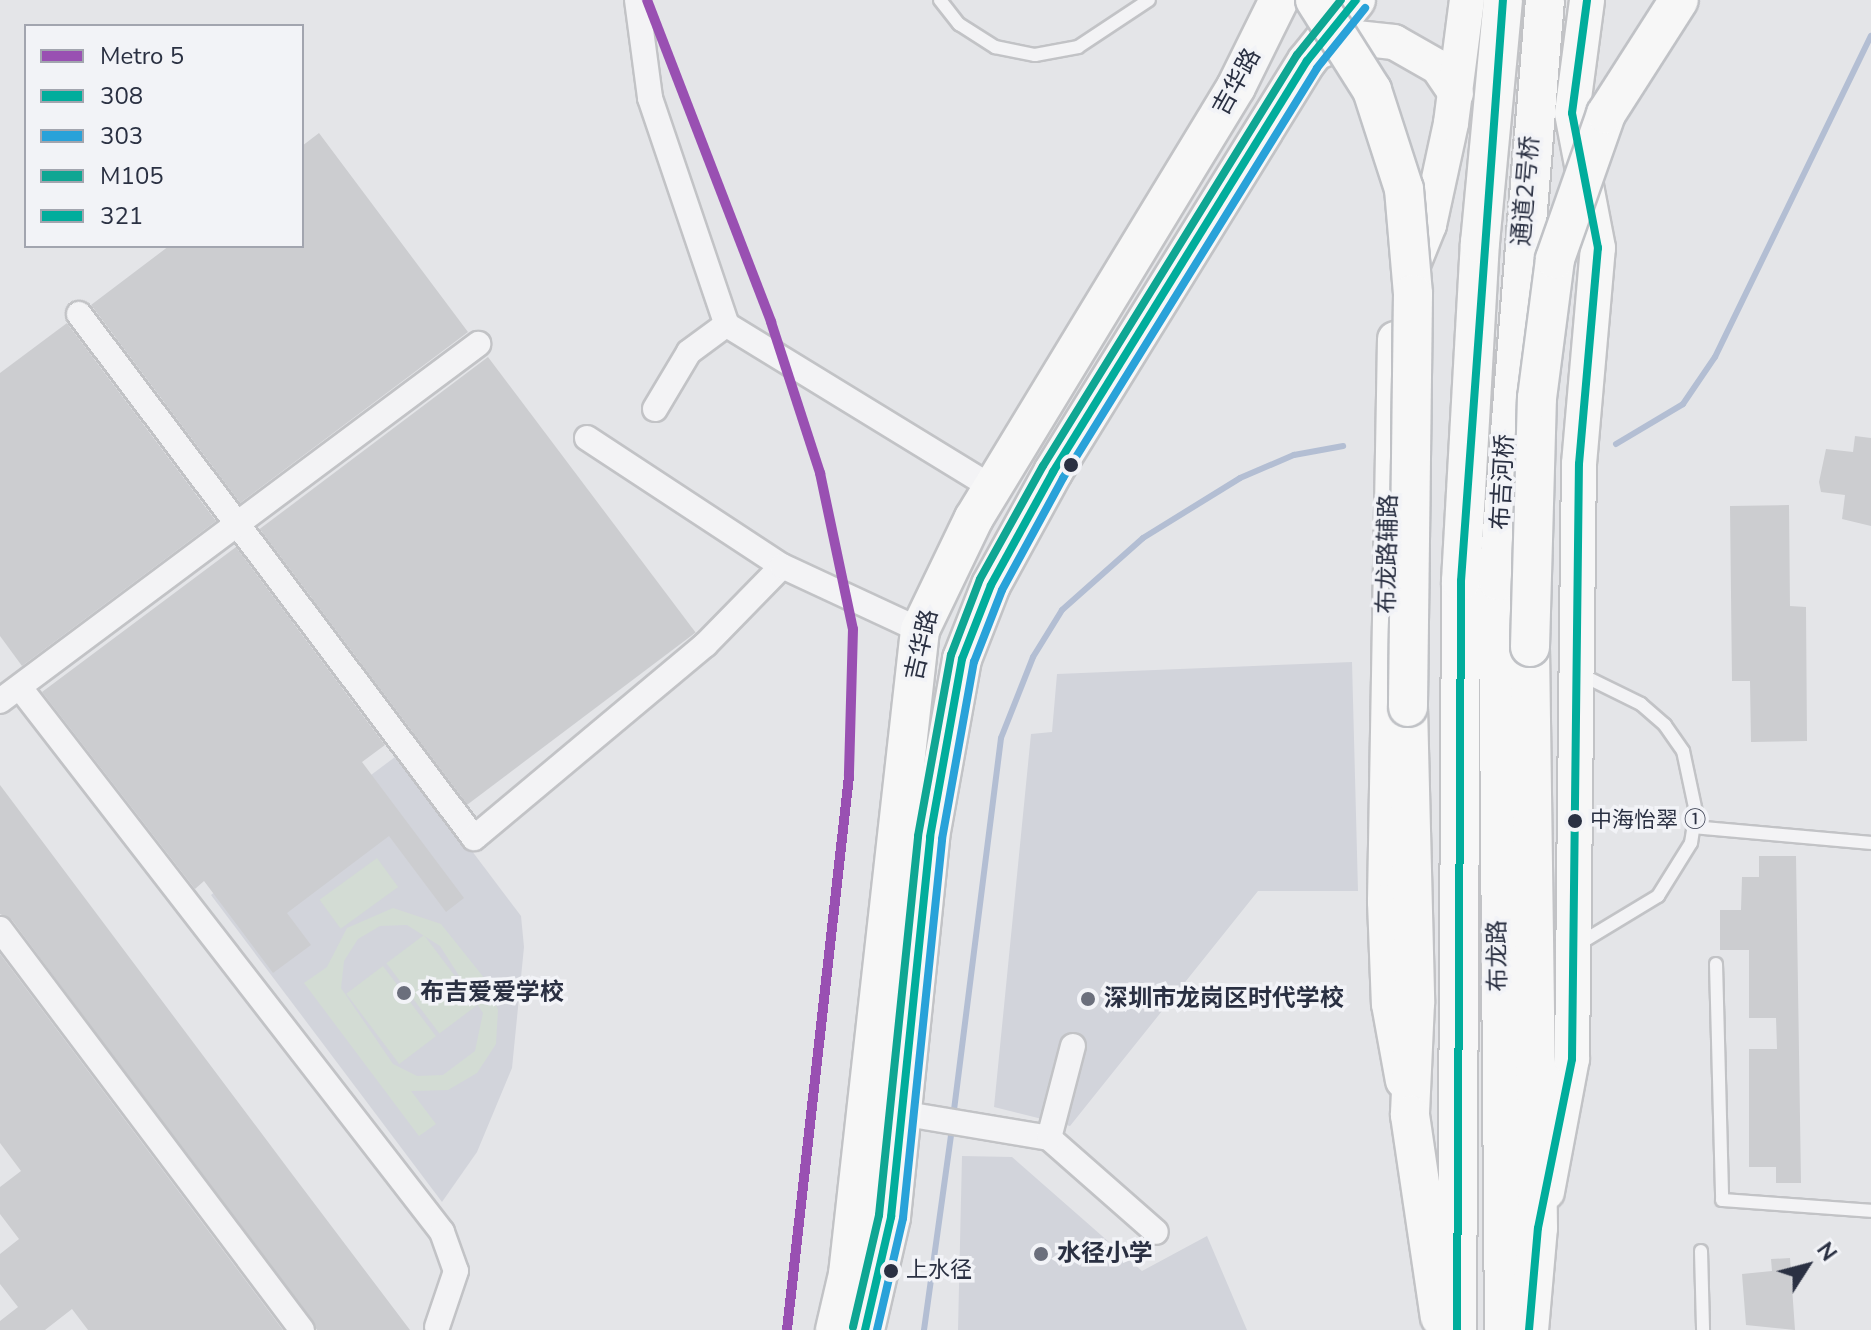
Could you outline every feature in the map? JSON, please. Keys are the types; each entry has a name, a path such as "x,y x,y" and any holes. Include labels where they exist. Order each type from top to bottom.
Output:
{"main road":[{"name":"吉华路","path":"835,1330 848,1274 920,630 993,488 1236,87 1279,0"},
{"path":"1315,0 1372,90 1404,189 1413,294 1408,707 1415,1003 1410,1115 1442,1330"},
{"name":"吉华路","path":"865,1330 891,1217 942,751 977,619 1046,484 1307,61 1356,0"},
{"name":"布龙路辅路","path":"1410,1115 1386,951 1390,437 1397,315 1429,225 1456,94 1467,0"},
{"name":"通道2号桥","path":"1470,379 1503,0"},
{"name":"通道2号桥","path":"1509,382 1545,0"},
{"path":"1538,1228 1567,1097 1574,947 1579,464 1598,248 1572,113 1587,0"},
{"path":"1529,1330 1538,1228 1530,647 1537,398 1555,259 1606,114 1679,0"},
{"path":"1307,61 1343,41 1382,39 1428,59 1456,94"},
{"name":"布吉河桥","path":"1470,379 1480,581"},
{"name":"布吉河桥","path":"1480,581 1509,382"},
{"name":"布龙路","path":"1457,1330 1480,581"},
{"name":"布龙路","path":"1480,581 1504,1330"}],"street":[{"path":"637,0 650,98 727,324 993,488"},
{"path":"79,314 474,838 705,645 782,566"},
{"path":"655,409 689,352 727,324"},
{"path":"437,1327 456,1271 442,1232 10,695 478,344"},
{"path":"587,438 782,566 920,630"},
{"path":"0,929 302,1330"},
{"path":"1049,1138 1073,1046"},
{"path":"900,1113 1049,1138 1156,1232"}],"lane":[{"path":"940,0 959,24 995,47 1035,55 1078,47 1149,0"},
{"path":"1574,947 1658,896 1678,872 1693,827 1693,781 1665,725 1641,704 1577,673"},
{"path":"1693,827 1871,843"},
{"path":"1716,964 1722,1200 1871,1211"},
{"path":"1701,1251 1703,1330"}],"shaded area":[{"name":"深圳市龙岗区时代学校","path":"1352,662 1358,891 1258,891 1070,1126 994,1107 1031,734 1052,732 1057,674"},
{"name":"布吉爱爱学校","path":"399,754 521,916 524,947 512,1068 477,1152 442,1202 211,895"},
{"path":"377,858 398,887 341,929 320,900"},
{"path":"393,908 441,924 485,979 498,1010 496,1044 477,1073 448,1090 411,1091 436,1124 419,1136 304,983 327,967 347,928","holes":["407,925 440,946 483,1013 475,1051 443,1075 417,1076 393,1064 341,988 344,961 358,939 380,926"]},
{"path":"424,935 477,1005 439,1034 386,963"},
{"path":"383,966 436,1036 399,1064 346,994"},
{"name":"水径小学","path":"962,1156 1012,1157 1142,1271 1207,1236 1247,1330 958,1330"}],"building":[{"path":"319,133 468,332 240,503 91,305 166,248 304,248 304,144"},
{"path":"67,323 216,521 22,666 0,636 0,373"},
{"path":"488,357 696,633 467,805 260,529"},
{"path":"1855,436 1871,438 1871,526 1842,519 1845,495 1821,492 1819,482 1826,449 1853,452"},
{"path":"1789,505 1790,606 1806,607 1807,741 1751,742 1750,681 1732,681 1730,506"},
{"path":"236,547 385,745 362,762 464,898 446,912 389,836 287,913 311,945 273,973 204,881 195,889 42,692"},
{"path":"0,785 410,1330 317,1330 12,920 0,914"},
{"path":"1759,856 1796,856 1801,1183 1776,1183 1776,1167 1749,1167 1749,1049 1777,1049 1776,1018 1749,1018 1749,950 1720,950 1720,910 1741,910 1742,877 1759,877"},
{"path":"0,954 283,1330 88,1330 72,1309 45,1330 0,1330 0,1321 18,1307 0,1284 0,1254 19,1239 0,1214 0,1187 21,1171 0,1143"},
{"path":"1790,1258 1795,1330 1746,1325 1742,1274 1772,1271 1771,1259"}],"waterway":[{"path":"1616,444 1683,404 1715,357 1871,36"},
{"path":"953,1118 1001,738 1033,657 1062,610 1143,538 1240,478 1294,455 1343,446"},
{"path":"924,1330 952,1129"}],"metro line":[{"name":"5","path":"647,0 771,322 820,473 853,629 849,776 787,1330"}],"transit line":[{"name":"M105","path":"853,1327 879,1215 918,836 951,655 980,579 1043,466 1297,55 1341,0"},
{"name":"308","path":"865,1330 891,1217 930,837 962,659 991,585 1053,472 1307,61 1356,0"},
{"name":"321","path":"1457,1330 1461,581 1503,0"},
{"name":"321","path":"1529,1330 1538,1228 1572,1059 1579,464 1598,248 1572,113 1587,0"},
{"name":"303","path":"877,1330 903,1218 942,839 974,662 1002,590 1063,478 1317,68 1365,8"}],"place":[{"name":"中海怡翠 ①","path":"1575,821"},
{"name":"布吉爱爱学校","path":"404,993"},
{"name":"深圳市龙岗区时代学校","path":"1088,999"},
{"name":"水径小学","path":"1041,1254"},
{"name":"上水径","path":"891,1271"}]}
